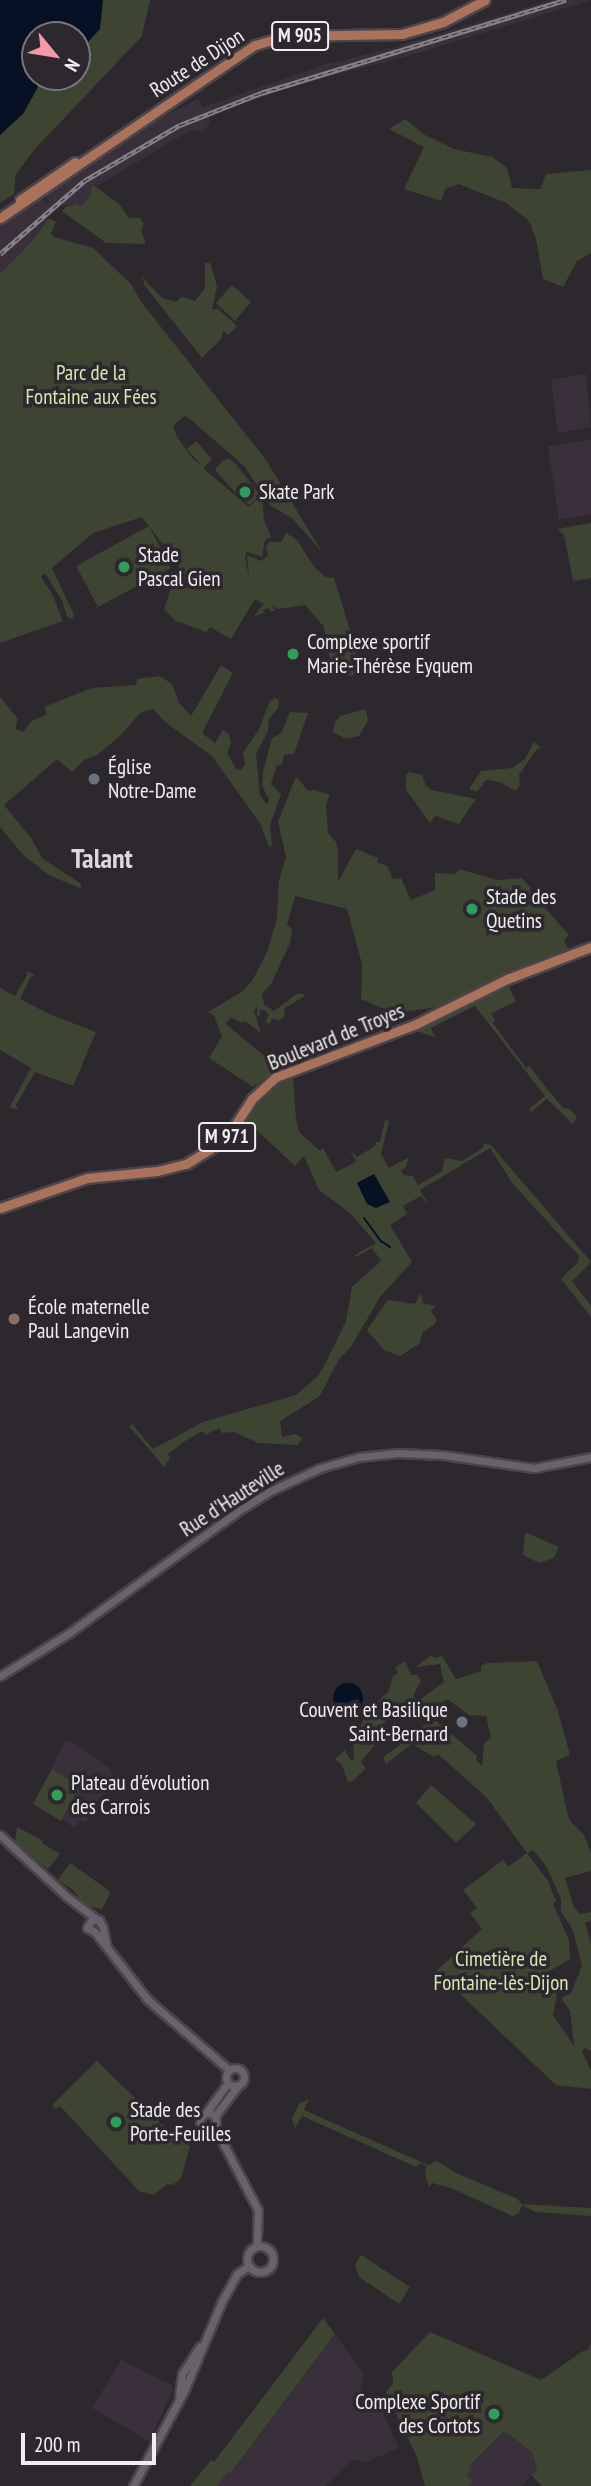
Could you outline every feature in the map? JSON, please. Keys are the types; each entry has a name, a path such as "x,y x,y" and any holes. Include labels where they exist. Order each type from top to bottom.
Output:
{"main road":[{"name":"Route de Dijon","path":"36,192 238,55 265,41 286,36 402,34 443,22 485,0"},
{"name":"Route de Dijon","path":"36,192 89,153 132,126"},
{"name":"M 905","path":"0,218 36,192"},
{"name":"M 905","path":"0,213 36,192"},
{"name":"Boulevard de Troyes","path":"0,1208 87,1178 158,1171 186,1164 226,1139 252,1099 272,1079 416,1024 507,979 591,949"}],"street":[{"name":"Rue d'Hauteville","path":"2,1677 69,1633 268,1492 327,1466 359,1457 398,1453 443,1455 534,1468 591,1457"},
{"path":"1,1837 99,1922 106,1945"},
{"path":"80,1907 89,1930 95,1932 106,1945 148,2000 229,2070"},
{"path":"87,1924 99,1922"},
{"path":"95,1932 99,1922"},
{"path":"133,2486 179,2399 232,2283 249,2266 248,2254 257,2246 258,2210 214,2126 215,2116 243,2079 242,2071 237,2068 229,2070 226,2075 228,2083"},
{"path":"228,2083 239,2085"},
{"path":"214,2126 207,2129 201,2125 200,2118 228,2083"},
{"path":"206,2113 215,2116"},
{"path":"249,2266 261,2272 273,2262 269,2249 257,2246"}],"shaded area":[{"path":"551,0 591,0 405,57 299,84 208,116 210,123 202,132 194,130 182,135 97,186 92,184 89,198 80,207 71,204 55,207 32,241 0,274 0,222 34,201 42,199 47,205 50,202 45,196 47,192 139,129 198,99 203,107 327,64 392,48"},
{"path":"586,374 591,427 558,433 551,380"},
{"path":"591,439 591,514 559,520 548,446"},
{"path":"71,1741 111,1769 109,1772 114,1775 86,1823 80,1820 75,1828 62,1820 81,1787 51,1769 64,1743"},
{"path":"335,2334 363,2373 361,2387 366,2394 375,2396 399,2448 366,2462 353,2459 326,2486 217,2486 228,2472 231,2473"},
{"path":"121,2360 174,2386 150,2442 92,2408"},
{"path":"504,2431 532,2452 537,2470 521,2486 469,2486 473,2482 467,2475 471,2470 469,2466"}],"green space":[{"path":"0,0 150,0 142,36 91,90 91,21 21,21 21,91 90,91 35,149 16,174 14,194 0,203"},
{"path":"405,119 425,135 454,149 492,157 507,168 512,188 540,189 546,174 591,170 591,253 577,261 563,287 543,279 536,239 529,221 506,203 459,184 445,189 441,201 404,189 424,147 389,129"},
{"path":"92,184 119,204 129,218 140,218 144,224 141,230 146,244 106,243 62,211 67,206 77,204 80,207 89,198"},
{"name":"Parc de la Fontaine aux Fées","path":"49,218 56,222 51,234 54,237 93,248 131,284 142,303 266,460 322,552 293,519 270,505 245,467 189,418 184,416 173,426 177,437 193,459 202,466 187,449 196,441 212,459 203,468 249,507 258,498 249,505 231,488 215,470 223,460 229,459 236,464 262,498 264,520 271,537 265,540 262,557 247,552 245,556 249,578 247,555 261,561 268,555 266,548 269,542 281,542 286,533 297,540 315,568 326,577 334,578 355,647 358,675 345,676 337,673 330,659 324,627 305,605 278,609 272,605 275,610 271,612 269,608 254,616 264,604 255,599 231,639 210,627 206,632 176,621 164,609 179,565 142,517 93,533 52,568 74,615 72,619 67,617 62,601 45,573 41,577 52,594 63,621 0,643 0,274 32,241"},
{"path":"205,263 210,263 217,286 212,309 218,309 237,326 229,335 223,331 221,339 202,358 145,286 142,277 162,298 176,302 182,297 195,301 205,288"},
{"path":"232,285 251,302 235,321 216,303"},
{"path":"591,523 591,578 573,581 564,535 557,529"},
{"name":"Stade Pascal Gien","path":"149,526 171,568 98,607 76,566"},
{"path":"221,665 233,673 202,733 215,743 223,730 229,734 231,743 227,753 236,769 241,770 245,764 243,753 259,729 270,701 275,698 279,700 278,708 269,719 268,731 256,754 260,795 267,805 269,799 262,785 272,738 281,733 290,712 308,713 294,754 284,755 282,765 277,765 271,784 281,794 270,825 272,845 269,847 261,825 212,756 165,722 153,709 140,713 120,736 97,755 84,760 72,772 57,759 4,805 31,838 43,859 80,883 82,889 49,875 24,856 0,827 0,697 18,719 15,729 24,732 30,722 47,714 44,707 92,688 136,685 137,679 160,676 172,684 179,703 191,716"},
{"path":"366,709 368,721 359,736 346,739 333,732 335,722 340,716"},
{"path":"534,742 541,748 537,749 519,775 520,785 516,791 500,782 486,780 477,792 469,789 481,771 512,768 525,759"},
{"path":"409,772 422,775 426,786 432,790 476,799 459,824 435,816 430,823 406,790 406,775"},
{"path":"296,776 308,791 330,795 326,805 328,833 336,842 338,851 338,882 356,849 378,858 377,862 387,866 393,879 401,878 411,900 435,890 435,873 456,874 459,869 497,880 522,878 531,888 529,890 569,935 564,941 569,950 439,1007 408,1011 382,1008 361,999 362,964 347,909 295,896 287,925 292,929 290,943 271,984 262,994 264,1004 274,1011 298,993 306,995 285,1008 284,1017 279,1021 272,1018 270,1024 265,1022 269,1015 265,1010 260,1010 260,1016 257,1016 257,1007 254,1011 261,1033 245,1021 242,1023 225,1015 230,1018 226,1024 279,1068 253,1087 209,1058 222,1036 214,1016 208,1012 243,991 252,981 268,950 277,918 279,880 286,857 278,822"},
{"path":"26,971 35,975 31,977 20,999 49,1014 96,1032 73,1086 35,1072 16,1105 18,1109 9,1108 31,1068 0,1050 0,988 15,996 27,975"},
{"path":"517,980 509,987 516,1001 491,1014 495,1020 493,1023 526,1068 529,1066 563,1108 570,1109 577,1117 573,1124 547,1099 531,1112 529,1109 545,1096 475,1006 431,1028 435,1037 417,1031"},
{"path":"293,1077 296,1120 300,1133 320,1151 323,1148 336,1172 356,1162 350,1151 357,1157 375,1146 376,1142 380,1142 385,1120 389,1121 381,1154 389,1168 409,1157 406,1167 401,1171 404,1175 413,1176 418,1185 442,1171 445,1158 462,1161 483,1148 484,1143 491,1145 591,1262 572,1281 591,1306 591,1317 561,1279 578,1262 579,1256 513,1184 490,1148 420,1190 430,1207 421,1196 403,1206 407,1214 390,1225 412,1262 380,1297 351,1347 339,1359 320,1396 280,1421 282,1437 295,1434 302,1438 298,1445 258,1443 234,1432 222,1433 219,1428 205,1435 202,1431 185,1441 168,1454 170,1458 164,1467 129,1426 132,1424 153,1449 203,1422 296,1395 317,1377 324,1366 346,1321 352,1287 381,1261 372,1248 356,1257 355,1255 376,1243 351,1214 319,1190 304,1156 295,1166 246,1120 261,1096 274,1085"},
{"path":"421,1292 423,1303 435,1306 431,1311 437,1320 435,1324 423,1332 419,1344 400,1356 384,1350 367,1330 388,1300 415,1304"},
{"path":"525,1532 559,1547 554,1558 539,1563 523,1555"},
{"name":"Cimetière de Fontaine-lès-Dijon","path":"431,1655 434,1658 442,1656 456,1679 481,1671 481,1666 487,1663 537,1661 558,1711 570,1755 556,1761 567,1812 570,1821 584,1835 591,1853 591,1871 565,1878 574,1907 580,1914 591,1912 591,1920 585,1923 591,1944 591,2051 584,2048 582,2051 591,2071 591,2089 556,2085 436,1971 482,1929 470,1913 477,1908 463,1890 503,1860 508,1867 527,1853 487,1798 438,1754 434,1757 412,1744 386,1764 383,1757 419,1731 419,1727 436,1721 477,1756 476,1760 482,1766 484,1744 491,1738 486,1716 469,1715 447,1699 434,1709 432,1719 417,1721 418,1712 411,1709 386,1720 378,1741 361,1762 366,1768 353,1781 348,1782 342,1765 335,1759 345,1750 351,1761 354,1759 353,1737 374,1704 388,1692 393,1676 398,1673 395,1668 405,1661 411,1675 417,1675 421,1681 413,1696 418,1701 444,1682 440,1664 416,1667","holes":["533,1850 546,1866 561,1899 561,1912 573,1930 582,1966 571,1993 561,1998 570,2011 574,2046 553,2015 557,1994 546,1973 570,1959 569,1940 553,1904 556,1901 548,1881 527,1853"]},
{"name":"Plateau d'évolution des Carrois","path":"52,1769 81,1787 61,1821 33,1804"},
{"path":"431,1785 476,1824 456,1843 416,1803"},
{"path":"17,1827 42,1840 42,1843 60,1854 48,1869 15,1842"},
{"path":"70,1863 111,1892 102,1909 85,1906 73,1890 58,1880"},
{"name":"Stade des Porte-Feuilles","path":"97,2061 174,2136 177,2134 190,2146 181,2179 172,2185 167,2184 154,2195 139,2191 60,2106 56,2109 52,2105"},
{"path":"309,2099 304,2110 428,2165 437,2161 456,2173 518,2199 521,2204 591,2208 591,2216 536,2212 522,2205 519,2213 512,2216 451,2188 432,2183 429,2187 425,2174 426,2166 421,2163 416,2167 302,2116 295,2128 292,2119 299,2104"},
{"path":"361,2255 410,2287 399,2304 359,2277 355,2265"},
{"path":"323,2318 335,2334 230,2474 228,2472 217,2486 190,2486 211,2460 214,2462"},
{"name":"Complexe Sportif des Cortots","path":"430,2332 541,2380 588,2350 591,2343 591,2486 542,2486 531,2475 537,2470 532,2452 504,2431 469,2466 472,2469 467,2475 473,2482 469,2486 425,2486 417,2457 386,2392 393,2384 392,2372"}],"water":[{"path":"0,0 103,0 100,29 91,39 91,21 21,21 21,91 36,91 23,114 0,135"},
{"path":"374,1174 390,1202 376,1208 367,1204 357,1183"},
{"path":"348,1683 354,1684 362,1692 362,1704 354,1712 348,1713 342,1712 334,1704 333,1698 334,1692 342,1684"}],"waterway":[{"path":"364,1218 381,1241 390,1247"}],"railway":[{"path":"0,254 84,181 180,125 261,93 566,0"}],"place":[{"name":"Skate Park","path":"245,492"},
{"name":"Stade Pascal Gien","path":"124,567"},
{"name":"Complexe sportif Marie-Thérèse Eyquem","path":"293,654"},
{"name":"Église Notre-Dame","path":"94,779"},
{"name":"Stade des Quetins","path":"472,909"},
{"name":"École maternelle Paul Langevin","path":"14,1319"},
{"name":"Couvent et Basilique Saint-Bernard","path":"462,1722"},
{"name":"Plateau d'évolution des Carrois","path":"57,1795"},
{"name":"Stade des Porte-Feuilles","path":"116,2122"},
{"name":"Complexe Sportif des Cortots","path":"494,2414"}],"district":[{"name":"Talant","path":"102,858"}]}
